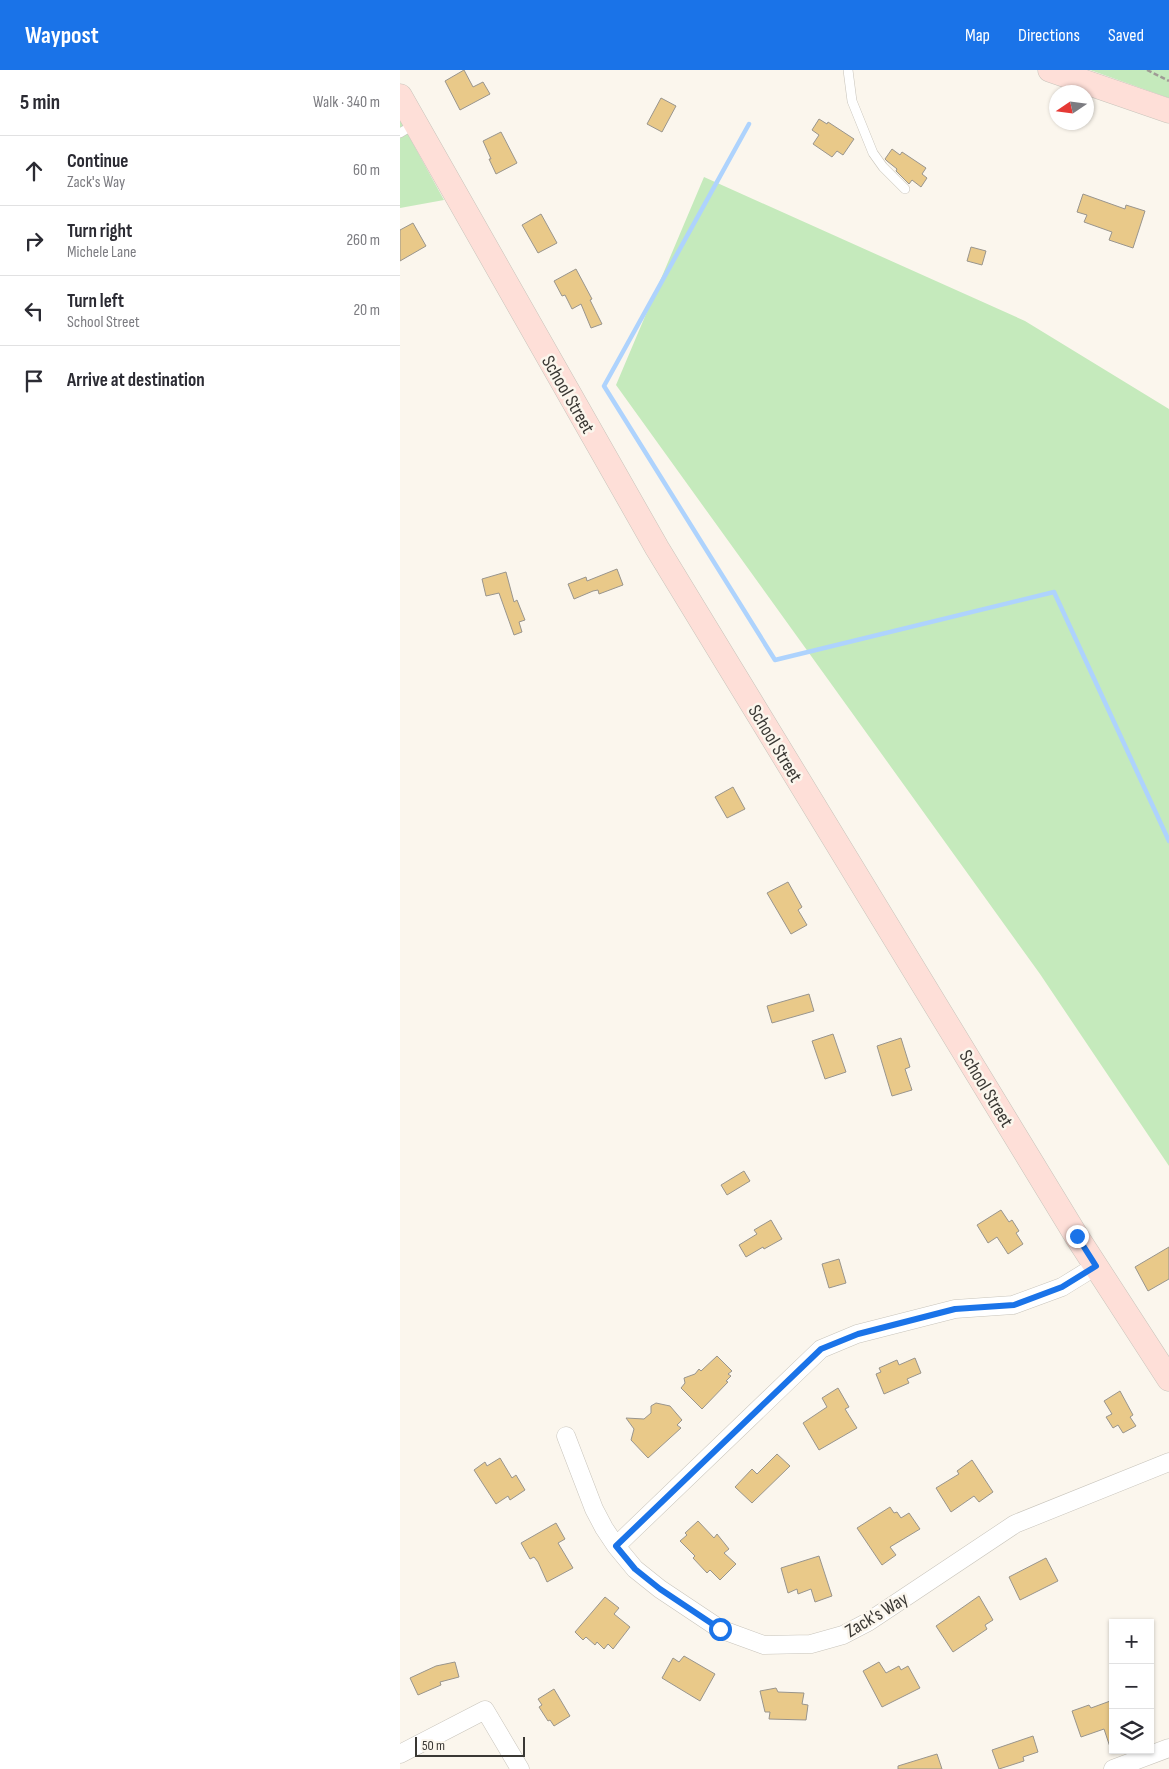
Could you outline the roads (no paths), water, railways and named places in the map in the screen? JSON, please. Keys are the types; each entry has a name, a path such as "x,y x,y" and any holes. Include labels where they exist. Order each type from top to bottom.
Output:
{"street":[{"path":"1050,70 1169,111"},
{"name":"School Street","path":"400,96 408,128 663,557 1096,1266 1169,1378"},
{"path":"616,1546 821,1349 858,1334 955,1309 1014,1305 1062,1287 1096,1266"},
{"name":"Zack's Way","path":"566,1436 594,1509 616,1546 635,1569 660,1589 720,1629 764,1646 811,1644 843,1635 868,1622 1015,1524 1169,1462"},
{"path":"400,1754 485,1710 520,1769"},
{"path":"1113,1769 1169,1748"}],"lane":[{"path":"848,70 852,101 873,153 883,167 905,190"}],"waterway":[{"path":"749,124 604,386 775,660 1054,592 1169,841"}]}
